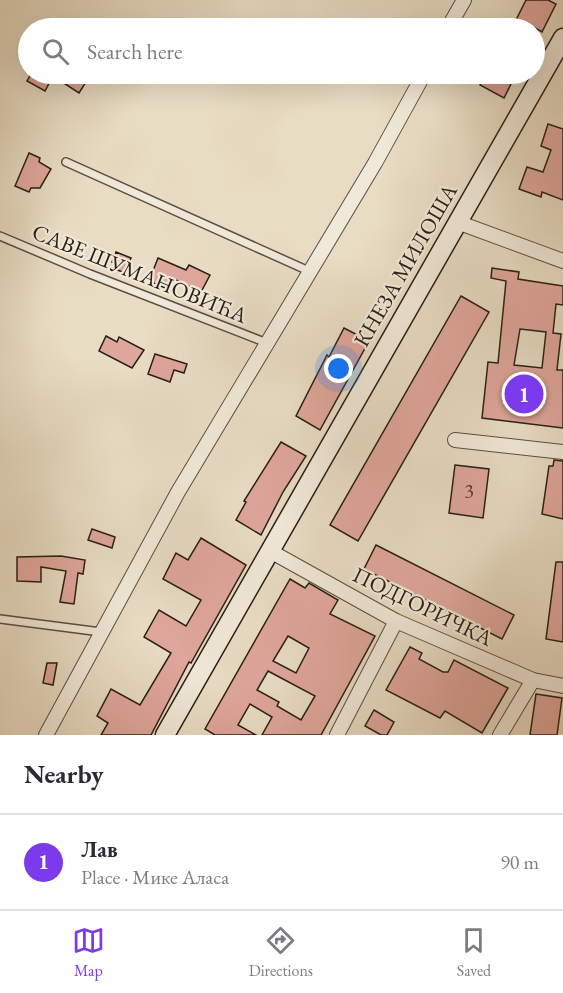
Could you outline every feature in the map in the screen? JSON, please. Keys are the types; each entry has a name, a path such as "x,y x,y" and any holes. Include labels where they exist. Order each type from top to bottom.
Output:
{"main road":[{"name":"КНЕЗА МИЛОША","path":"545,69 563,38"},
{"name":"КНЕЗА МИЛОША","path":"165,735 536,84"}],"street":[{"path":"454,18 464,0"},
{"path":"46,735 178,492 311,272 418,84"},
{"path":"457,222 563,261"},
{"path":"454,440 563,452"},
{"name":"ПОДГОРИЧКА","path":"270,551 396,621 533,680 563,686"},
{"path":"337,735 396,621"},
{"path":"500,735 533,680"}],"lane":[{"path":"66,162 311,272"},
{"name":"САВЕ ШУМАНОВИЋА","path":"0,236 267,343"},
{"path":"0,619 101,632"}],"building":[{"path":"526,0 548,0 556,4 545,26 545,18 517,18"},
{"path":"32,84 49,84 45,91"},
{"path":"65,84 85,84 79,93"},
{"path":"480,84 511,84 504,98"},
{"path":"548,124 563,129 563,200 542,192 541,197 519,189 527,167 543,172 551,150 541,146"},
{"path":"29,153 40,158 39,162 51,169 40,188 31,188 29,192 15,186"},
{"path":"116,252 131,258 125,273 115,269 117,264 112,262"},
{"path":"158,258 186,270 189,265 210,275 201,292 174,279 170,290 149,281"},
{"path":"492,268 519,272 518,279 563,286 563,305 556,304 553,333 561,334 557,370 563,370 563,428 482,418 488,362 498,363 506,281 491,278","holes":["520,329 546,332 542,368 514,365"]},
{"path":"461,296 489,312 358,541 330,525"},
{"path":"344,328 369,341 320,430 296,416 327,355 329,357"},
{"path":"106,336 117,342 119,337 144,350 132,368 99,351"},
{"path":"155,354 187,364 184,373 174,370 170,382 148,374"},
{"path":"281,442 306,456 283,492 261,535 236,520 246,502 244,501"},
{"path":"554,460 563,461 563,519 542,514 549,466 553,466"},
{"path":"455,465 489,469 483,518 449,513"},
{"path":"92,529 115,537 112,548 88,540"},
{"path":"201,538 246,565 191,663 189,662 151,735 101,735 108,723 97,716 111,689 140,705 171,653 144,637 159,610 186,626 201,600 163,579 176,553 188,560"},
{"path":"376,545 514,615 502,639 364,569"},
{"path":"61,556 85,560 83,574 78,573 74,604 60,602 66,571 41,567 41,582 17,581 17,557"},
{"path":"556,562 563,562 563,642 546,639"},
{"path":"290,579 305,588 309,583 338,600 330,614 375,636 321,735 262,735 272,717 250,704 238,725 256,735 215,735 205,729","holes":["288,636 309,648 296,673 273,661","268,671 315,696 301,720 277,706 279,702 257,690"]},
{"path":"410,647 422,653 419,659 443,672 448,672 454,660 508,688 482,733 445,711 440,718 386,690"},
{"path":"47,663 57,663 53,685 43,683"},
{"path":"536,694 562,698 557,735 530,735"},
{"path":"374,710 394,722 387,735 381,735 365,726"}],"place":[{"name":"Лав","path":"524,394"}]}
